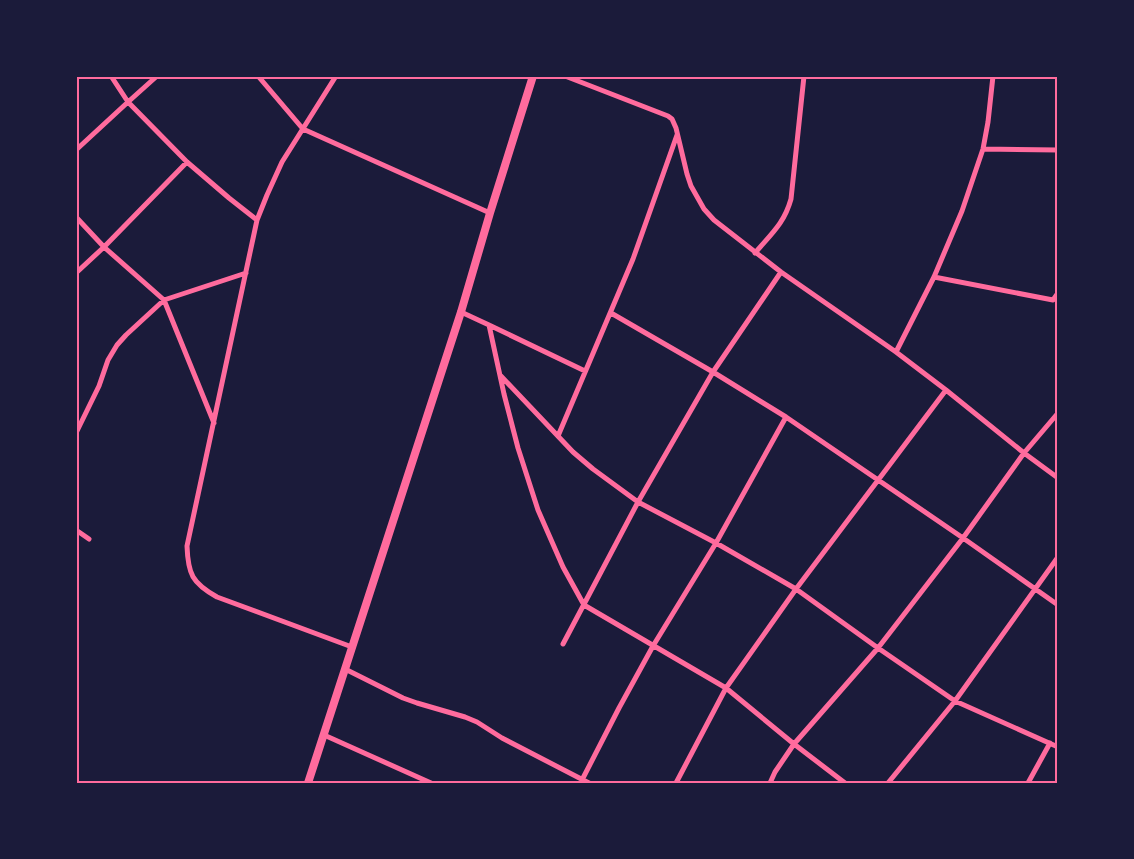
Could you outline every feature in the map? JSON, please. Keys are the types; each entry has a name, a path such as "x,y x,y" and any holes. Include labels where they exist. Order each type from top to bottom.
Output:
{"highway":[{"path":"308,783 461,312 533,76"}],"street":[{"path":"111,76 128,102 188,162 257,220"},
{"path":"76,150 157,76"},
{"path":"258,76 303,128 490,213"},
{"path":"336,76 282,162 257,220 187,546 188,564 193,579 204,590 218,597 352,647"},
{"path":"565,76 668,116 674,124 687,174 694,192 704,209 714,220 781,272 896,352 1058,478"},
{"path":"755,253 779,226 788,209 804,76"},
{"path":"896,352 934,277 962,211 983,149 993,76"},
{"path":"558,436 646,226 677,134"},
{"path":"983,149 1058,150"},
{"path":"76,274 188,162"},
{"path":"76,216 104,247 164,300 214,423"},
{"path":"563,644 638,502 713,372 781,272"},
{"path":"76,433 99,386 108,360 117,345 164,300 246,273"},
{"path":"934,277 1055,300 1058,293"},
{"path":"461,312 585,371"},
{"path":"611,313 786,417 1058,605"},
{"path":"489,325 518,448 538,510 563,567 584,605 726,688 845,783"},
{"path":"500,375 573,452 638,502 716,543 796,589 956,701 1058,747"},
{"path":"676,783 726,688 796,589 946,390"},
{"path":"770,783 775,772 794,744 878,648 963,538 1024,453 1058,413"},
{"path":"582,780 653,646 716,543 786,417"},
{"path":"76,530 88,539"},
{"path":"888,783 956,701 1058,557"},
{"path":"345,669 416,703 477,722 502,738 589,783"},
{"path":"324,735 432,783"},
{"path":"1028,783 1050,743"}]}
